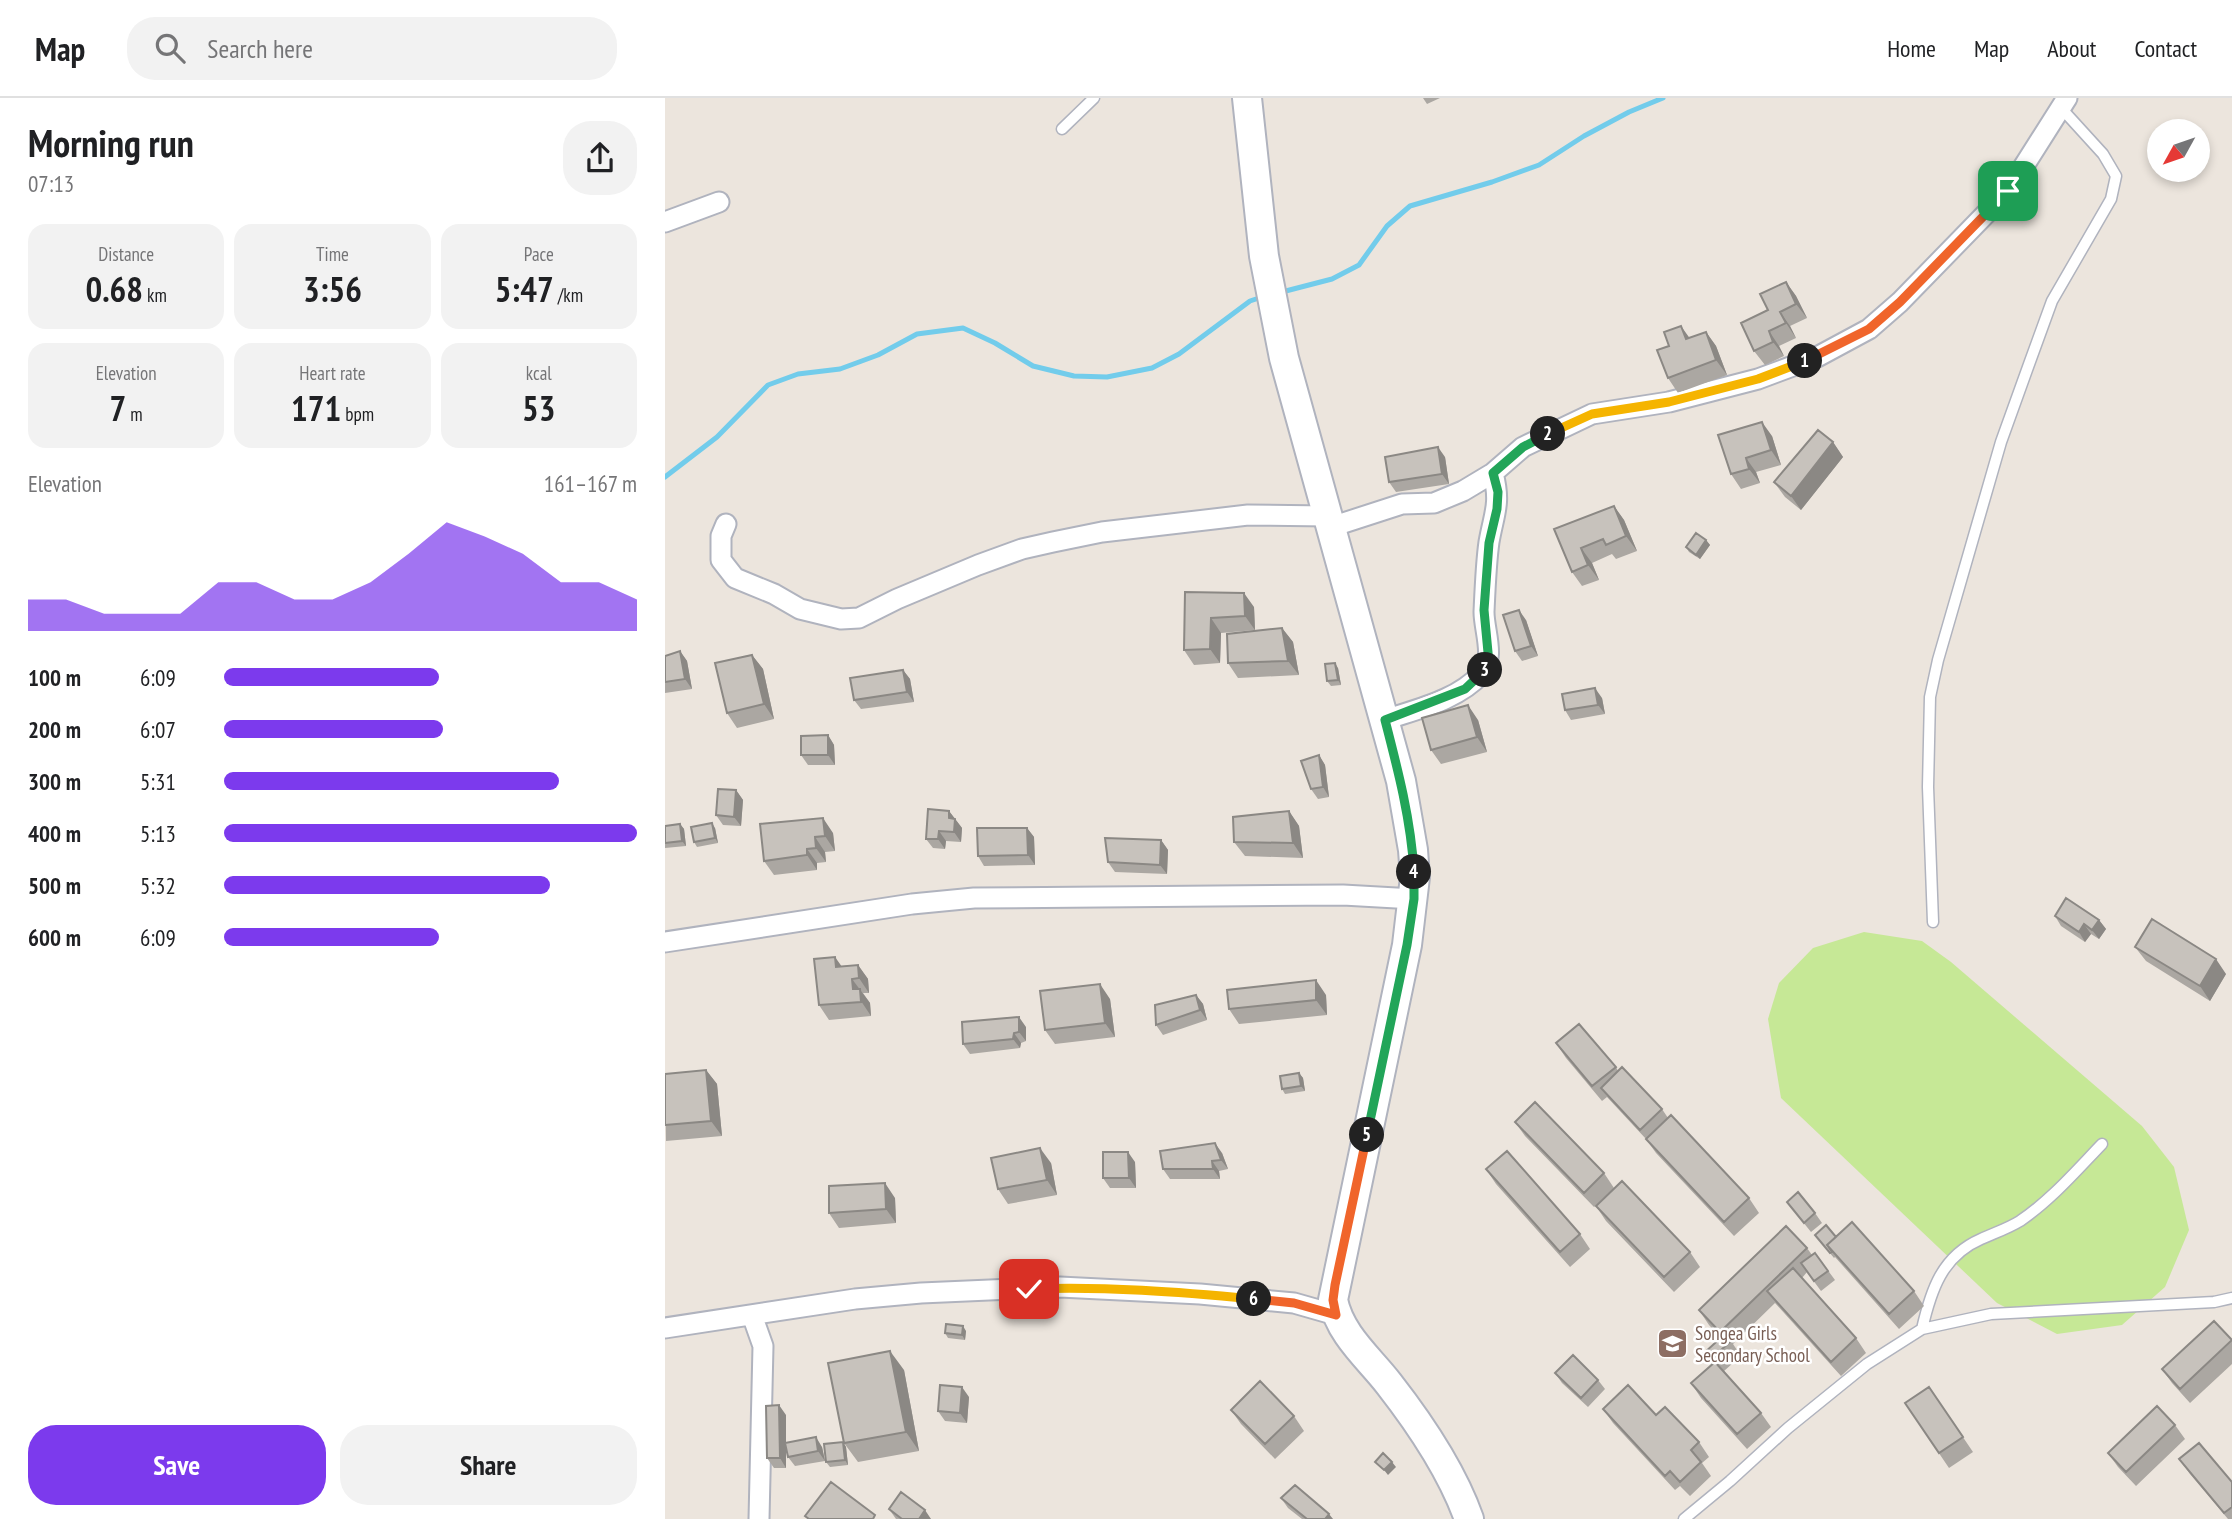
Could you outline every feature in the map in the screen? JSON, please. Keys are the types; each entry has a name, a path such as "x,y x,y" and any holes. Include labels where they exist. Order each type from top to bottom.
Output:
{"street":[{"path":"1247,98 1264,256 1284,358 1401,781 1413,850 1414,899 1397,998 1333,1300 1336,1315 1345,1331 1390,1385 1439,1457 1469,1519"},
{"path":"726,524 721,536 721,560 735,578 774,594 800,609 841,619 859,618 978,565 1023,549 1053,542 1102,533 1248,515 1329,521 1402,504 1434,503 1463,491 1493,473 1523,447 1592,414 1669,402 1758,379 1817,357 1869,329 1900,302 2008,191 2064,104"},
{"path":"665,222 719,202"},
{"path":"1385,720 1465,689 1483,673 1489,663 1484,610 1489,543 1497,509 1498,492 1493,473"},
{"path":"1463,491 1497,509"},
{"path":"665,942 912,904 974,898 1355,895 1414,899"},
{"path":"665,1328 855,1299 921,1293 1060,1287 1227,1296 1294,1303 1336,1315"},
{"path":"753,1315 763,1346 759,1519"}],"lane":[{"path":"1062,129 1094,98"},
{"path":"1933,922 1928,787 1930,696 1938,660 2001,442 2052,301 2111,199 2116,176 2103,154 2064,104"},
{"path":"1922,1329 1929,1300 1942,1269 1962,1250 1998,1233 2039,1207 2102,1144"},
{"path":"1684,1519 1788,1428 1867,1364 1922,1329 1991,1314 2214,1302 2232,1298"}],"green space":[{"path":"1864,932 1922,941 1951,962 2142,1126 2174,1167 2189,1230 2165,1287 2122,1325 2057,1334 1997,1303 1781,1098 1768,1019 1779,983 1813,948"}],"building":[{"path":"1786,282 1796,304 1780,312 1786,323 1769,331 1773,342 1754,351 1741,323 1768,310 1760,294"},
{"path":"1681,326 1686,339 1706,332 1716,360 1668,378 1657,350 1669,346 1664,332"},
{"path":"1762,422 1771,450 1746,458 1749,469 1731,474 1718,435"},
{"path":"1818,430 1833,442 1791,496 1774,482"},
{"path":"1438,447 1442,474 1389,482 1385,457"},
{"path":"1614,506 1626,536 1606,545 1603,539 1581,548 1588,565 1572,572 1554,529"},
{"path":"1696,533 1706,540 1696,555 1686,547"},
{"path":"1185,592 1244,593 1245,616 1211,618 1210,649 1184,650"},
{"path":"1519,610 1531,646 1515,651 1503,615"},
{"path":"1282,628 1288,661 1228,663 1227,634"},
{"path":"680,651 685,679 665,682 665,656"},
{"path":"752,655 764,704 727,713 715,663"},
{"path":"1335,663 1338,680 1327,681 1325,664"},
{"path":"903,670 907,692 854,700 850,678"},
{"path":"1595,688 1598,705 1565,710 1562,694"},
{"path":"1468,705 1477,737 1431,750 1422,718"},
{"path":"828,735 828,755 801,755 801,736"},
{"path":"1319,755 1323,787 1311,789 1301,761"},
{"path":"718,789 736,790 734,817 716,815"},
{"path":"928,809 949,811 949,818 955,819 954,832 939,831 938,839 926,839"},
{"path":"1289,811 1293,843 1234,842 1233,817"},
{"path":"823,818 825,836 815,837 816,848 807,849 807,855 764,861 760,824"},
{"path":"712,823 715,838 694,842 691,827"},
{"path":"680,824 682,841 665,843 665,826"},
{"path":"977,828 1027,828 1028,855 978,856"},
{"path":"1105,838 1161,840 1160,865 1108,862"},
{"path":"2066,898 2099,920 2092,930 2084,924 2079,932 2055,916"},
{"path":"2152,919 2216,959 2200,986 2135,947"},
{"path":"835,957 836,967 858,965 859,978 852,979 853,989 860,989 861,1002 819,1005 814,959"},
{"path":"1316,980 1316,1000 1229,1009 1227,990"},
{"path":"1100,984 1105,1023 1045,1030 1040,991"},
{"path":"1196,995 1200,1010 1156,1025 1155,1005"},
{"path":"1019,1017 1019,1032 1014,1033 1013,1039 963,1044 962,1022"},
{"path":"1579,1024 1616,1067 1592,1086 1556,1043"},
{"path":"1622,1067 1662,1109 1640,1130 1601,1088"},
{"path":"706,1070 711,1121 665,1125 665,1074"},
{"path":"1299,1073 1301,1086 1282,1089 1280,1076"},
{"path":"1535,1102 1604,1173 1584,1193 1515,1122"},
{"path":"1671,1115 1749,1198 1724,1222 1646,1139"},
{"path":"1215,1143 1221,1160 1212,1161 1213,1169 1163,1169 1160,1151"},
{"path":"1040,1148 1047,1180 998,1189 991,1158"},
{"path":"1507,1151 1580,1234 1560,1252 1486,1169"},
{"path":"1103,1152 1128,1152 1129,1178 1103,1178"},
{"path":"1622,1181 1690,1252 1664,1277 1596,1206"},
{"path":"885,1183 886,1209 829,1213 829,1186"},
{"path":"1798,1192 1815,1213 1804,1223 1787,1202"},
{"path":"1852,1222 1914,1291 1889,1314 1827,1245"},
{"path":"1826,1225 1836,1237 1827,1245 1832,1252 1830,1253 1815,1235"},
{"path":"1786,1226 1807,1248 1720,1332 1699,1310"},
{"path":"1815,1253 1828,1271 1814,1281 1801,1263"},
{"path":"1793,1268 1856,1338 1831,1362 1767,1291"},
{"path":"2214,1321 2232,1340 2180,1389 2162,1369"},
{"path":"946,1324 963,1326 962,1335 945,1333"},
{"path":"1725,1334 1731,1341 1710,1360 1704,1353"},
{"path":"890,1351 906,1432 844,1443 828,1363"},
{"path":"1573,1355 1598,1380 1581,1398 1555,1373"},
{"path":"1715,1362 1761,1413 1737,1434 1691,1383"},
{"path":"1260,1381 1294,1416 1265,1444 1231,1410"},
{"path":"940,1385 962,1387 960,1413 938,1411"},
{"path":"1628,1385 1656,1415 1665,1407 1699,1442 1691,1450 1701,1462 1680,1482 1670,1471 1665,1476 1603,1409"},
{"path":"1929,1387 1963,1437 1939,1453 1905,1403"},
{"path":"779,1405 780,1458 767,1458 766,1406"},
{"path":"2157,1406 2175,1425 2126,1472 2108,1453"},
{"path":"816,1437 818,1451 788,1457 785,1443"},
{"path":"843,1442 845,1460 826,1462 824,1444"},
{"path":"2199,1443 2232,1482 2232,1507 2224,1513 2179,1459"},
{"path":"1383,1453 1392,1462 1384,1470 1375,1462"},
{"path":"831,1482 875,1515 873,1519 809,1519 805,1516"},
{"path":"1295,1485 1329,1514 1325,1519 1307,1519 1281,1498"},
{"path":"901,1492 925,1510 919,1519 902,1519 889,1509"}],"waterway":[{"path":"1278,293 1332,279 1359,265 1387,226 1410,206 1539,165 1584,136 1629,112 1663,98"},
{"path":"665,477 717,437 768,385 798,374 840,369 878,355 917,334 963,328 1033,366 1074,376 1107,377 1152,368 1179,354 1250,301 1262,297"}],"place":[{"name":"Songea Girls Secondary School","path":"1672,1344"}],"route":[{"path":"1029,1289 1060,1287 1200,1294 1294,1303 1336,1315 1333,1300 1335,1285 1397,998 1414,899 1413,850 1401,781 1385,720 1465,689 1483,673 1489,663 1484,610 1489,543 1497,509 1498,492 1493,473 1523,447 1592,414 1669,402 1758,379 1817,357 1869,329 1900,302 2008,191"}]}
